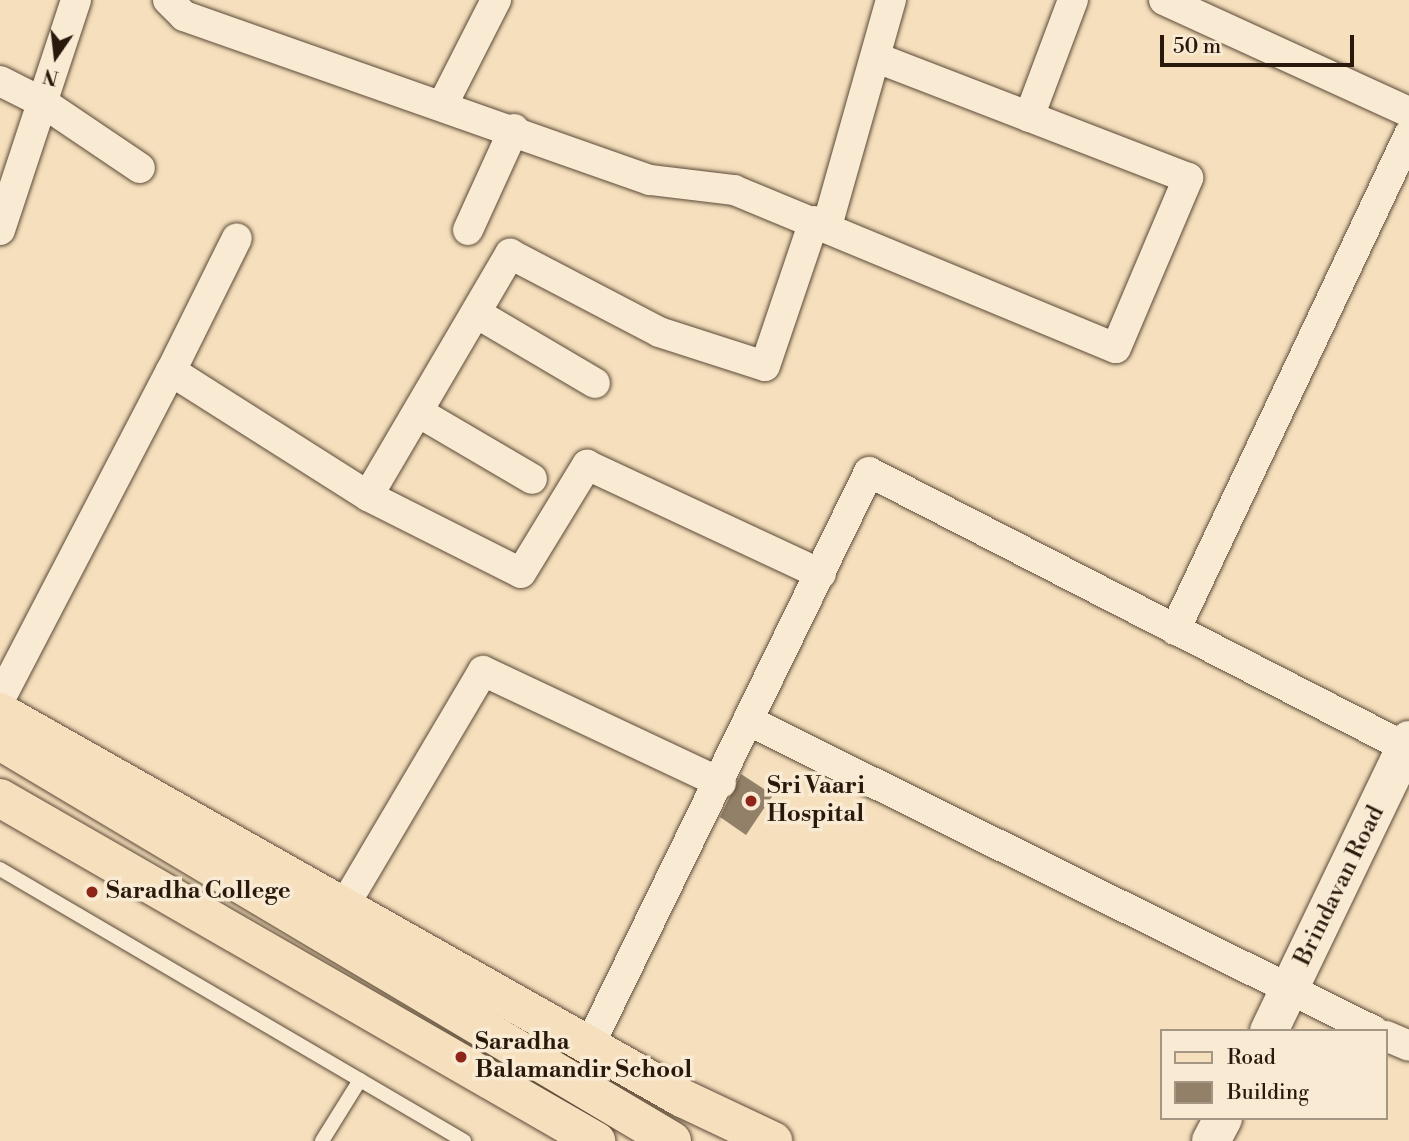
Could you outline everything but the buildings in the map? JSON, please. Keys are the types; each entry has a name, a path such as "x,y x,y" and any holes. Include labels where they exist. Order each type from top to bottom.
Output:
{"main road":[{"path":"0,712 590,1044 773,1141"},
{"path":"0,741 672,1141"},
{"path":"0,770 642,1141"},
{"path":"0,798 596,1141"}],"street":[{"path":"0,230 76,0"},
{"path":"168,0 184,16 443,103 650,180 734,190 820,223 1116,348 1188,178 879,59"},
{"path":"443,103 496,0"},
{"path":"368,496 510,254 659,332 765,366 879,59 891,0"},
{"path":"1029,117 1073,0"},
{"path":"1179,3 1409,112"},
{"path":"0,81 42,102 140,167"},
{"path":"468,230 514,129"},
{"path":"1175,630 1409,135"},
{"path":"0,699 171,371 237,238"},
{"path":"476,313 595,383"},
{"path":"171,371 368,496 521,573 587,465 821,574"},
{"path":"418,412 532,479"},
{"path":"590,1044 751,722 869,472 1175,630 1407,744"},
{"path":"344,906 484,671 721,783"},
{"path":"751,722 1289,993 1370,1029"},
{"name":"Brindavan Road","path":"1270,1029 1407,744"},
{"path":"1388,1037 1409,1046"},
{"path":"1212,1141 1222,1120"}],"lane":[{"path":"0,869 464,1141"},
{"path":"322,1141 360,1080"}],"place":[{"name":"Sri Vaari Hospital","path":"751,801"},
{"name":"Saradha College","path":"92,892"},
{"name":"Saradha Balamandir School","path":"461,1057"}]}
